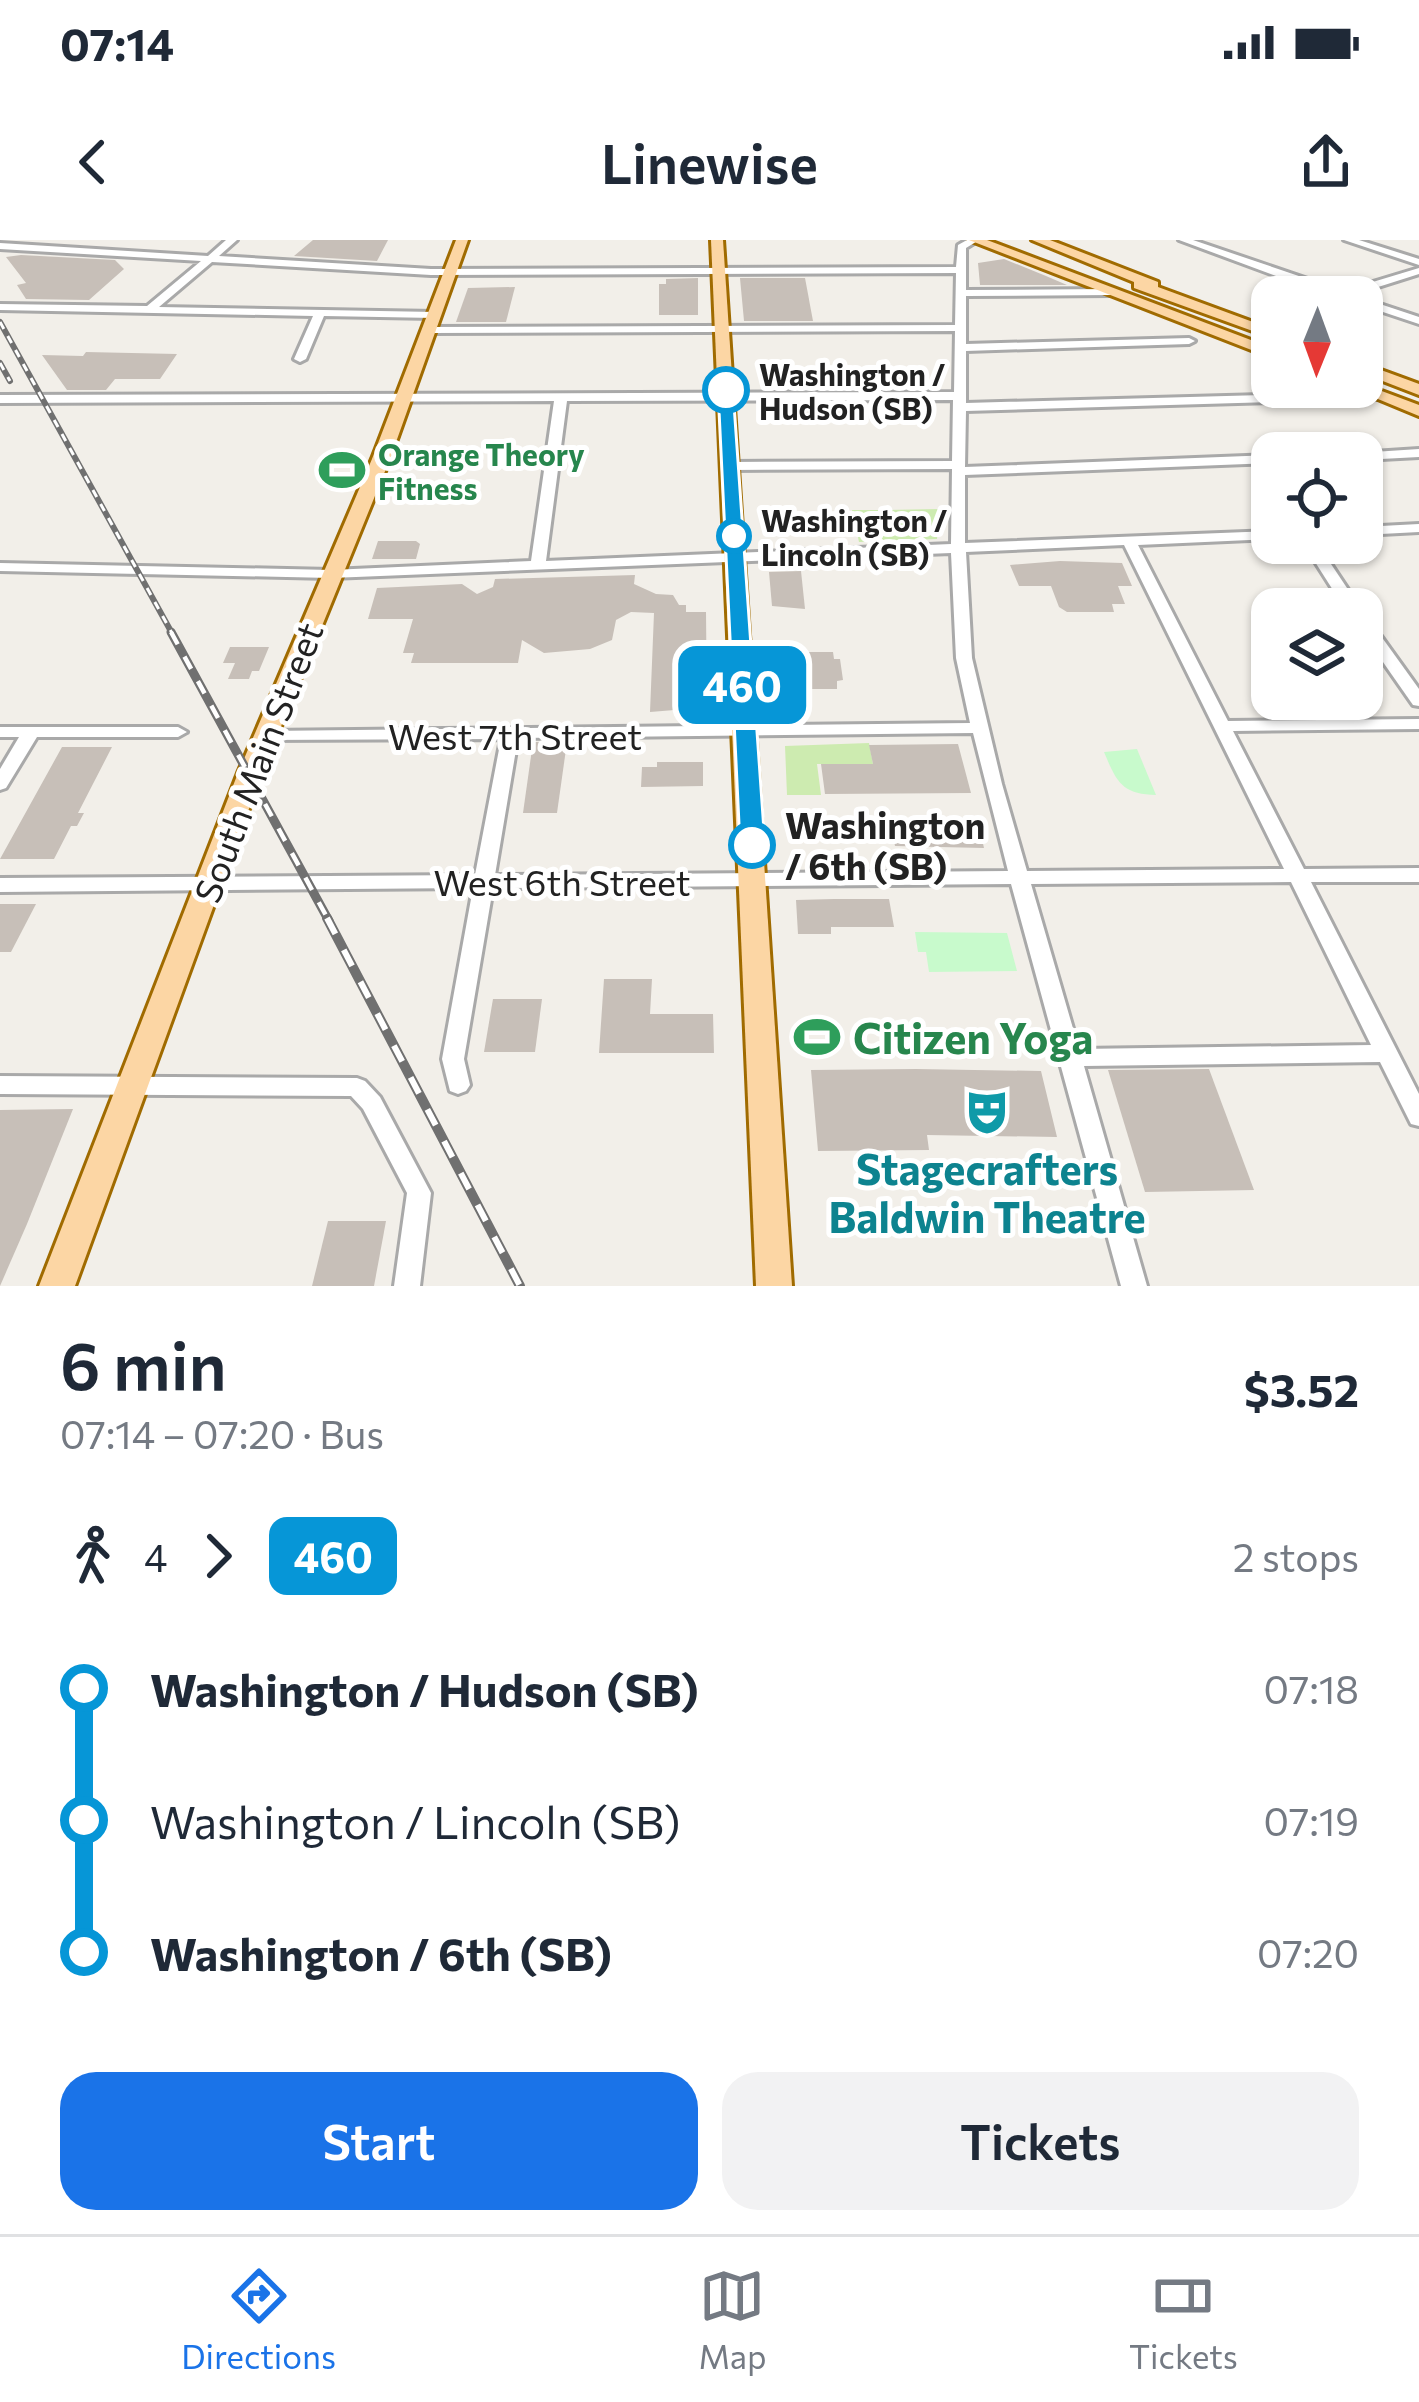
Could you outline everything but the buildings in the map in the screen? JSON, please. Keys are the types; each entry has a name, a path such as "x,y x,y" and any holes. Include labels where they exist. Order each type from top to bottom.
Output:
{"main road":[{"name":"South Main Street","path":"57,1286 266,736 404,400 462,240"},
{"path":"717,240 774,1286"},
{"path":"975,240 1251,344"},
{"path":"995,240 1251,344"},
{"path":"1019,240 1251,325"},
{"path":"1038,240 1251,325"},
{"path":"1383,377 1419,393"},
{"path":"1383,384 1419,393"},
{"path":"1383,397 1419,411"}],"street":[{"path":"150,309 232,240"},
{"path":"975,240 962,247 958,548 964,658 1134,1286"},
{"path":"1184,240 1286,276"},
{"path":"1349,240 1419,266"},
{"path":"0,246 451,272 962,270"},
{"path":"1383,280 1419,266"},
{"path":"961,293 1111,292"},
{"path":"0,307 320,313 432,323 960,328"},
{"path":"1383,308 1419,321"},
{"path":"300,359 320,313"},
{"path":"960,348 1189,341"},
{"path":"0,399 959,401 1251,392"},
{"path":"538,566 561,398"},
{"path":"1383,455 1419,453"},
{"path":"731,466 959,468 1251,460"},
{"path":"1383,530 1419,528"},
{"path":"0,567 331,574 1251,536"},
{"path":"1129,541 1419,1117"},
{"path":"1383,650 1419,701"},
{"path":"1222,726 1419,724"},
{"name":"West 7th Street","path":"266,736 980,728"},
{"path":"0,732 178,732"},
{"path":"0,784 31,732"},
{"path":"458,1085 452,1059 510,735"},
{"name":"West 6th Street","path":"0,885 1419,875"},
{"path":"1073,1058 1388,1053"},
{"path":"0,1085 357,1087 372,1103 419,1193 406,1286"}],"green space":[{"path":"939,509 937,539 859,542 852,510 883,510 891,535 886,510"},
{"path":"869,743 873,764 817,764 821,795 787,795 785,746"},
{"path":"1137,749 1156,795 1122,785 1104,752"},
{"path":"915,932 1007,933 1017,971 929,972 926,952 918,952"}],"railway":[{"path":"0,322 173,635"},
{"path":"0,363 10,381"},
{"path":"171,632 329,921"},
{"path":"327,918 520,1286"}],"bus line":[{"name":"460","path":"726,390 752,845"}],"place":[{"name":"Washington / Hudson (SB)","path":"726,390"},
{"name":"Orange Theory Fitness","path":"342,470"},
{"name":"Washington / Lincoln (SB)","path":"734,536"},
{"name":"Washington / 6th (SB)","path":"752,845"},
{"name":"Citizen Yoga","path":"817,1037"},
{"name":"Stagecrafters Baldwin Theatre","path":"987,1112"}]}
